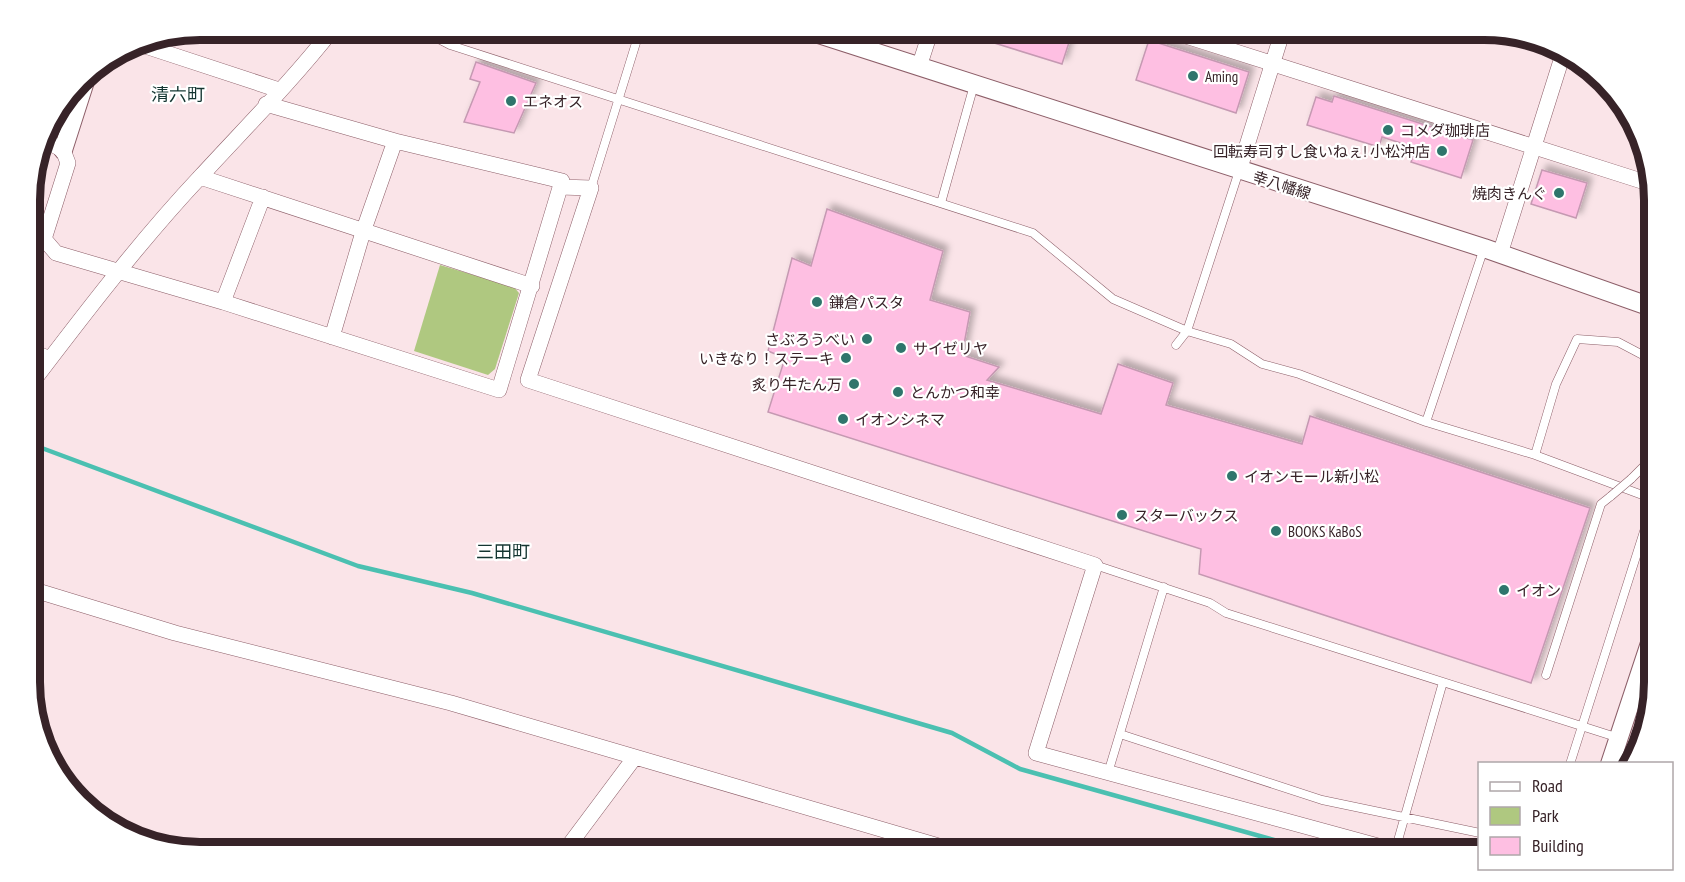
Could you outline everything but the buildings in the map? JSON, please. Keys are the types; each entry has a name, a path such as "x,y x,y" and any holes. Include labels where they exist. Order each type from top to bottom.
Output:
{"street":[{"path":"41,371 119,271 200,177 250,126 266,104 323,40"},
{"name":"幸八幡線","path":"837,40 1492,251 1644,304"},
{"path":"919,67 928,40"},
{"path":"1199,40 1643,182"},
{"path":"1239,171 1280,40"},
{"path":"152,48 279,90"},
{"path":"1492,251 1533,147 1561,60"},
{"path":"81,95 63,150 68,163 44,239 56,253 223,302 499,390 562,181 395,141 266,104"},
{"path":"332,337 363,232 395,141"},
{"path":"51,144 63,150"},
{"path":"200,177 363,232 532,285"},
{"path":"560,188 591,188 528,380 1095,565 1035,753 1360,841"},
{"path":"223,302 263,197"},
{"path":"41,355 50,359"},
{"path":"40,592 175,633 451,703 922,841"},
{"path":"1611,762 1644,662"},
{"path":"572,842 635,757"}],"lane":[{"path":"441,40 450,45 1034,233 1113,299 1187,331 1231,344 1262,364 1299,374 1426,422 1535,455 1644,496"},
{"path":"591,188 637,40"},
{"path":"940,203 974,85"},
{"path":"1176,345 1187,331 1239,171"},
{"path":"1426,422 1492,251"},
{"path":"1535,455 1556,384 1577,339 1618,342 1644,356"},
{"path":"1546,675 1601,504 1644,466"},
{"path":"1571,762 1644,531"},
{"path":"1095,565 1210,603 1226,613 1619,738"},
{"path":"1108,773 1164,587"},
{"path":"1399,841 1403,818 1443,682"},
{"path":"1120,734 1322,800 1478,832"}],"green space":[{"path":"440,265 514,287 519,293 495,369 488,375 414,351"}],"waterway":[{"path":"40,448 358,566 472,593 952,733 1020,769 1278,841"}],"place":[{"name":"Aming","path":"1193,76"},
{"name":"エネオス","path":"511,101"},
{"name":"コメダ珈琲店","path":"1388,130"},
{"name":"回転寿司すし食いねぇ! 小松沖店","path":"1442,151"},
{"name":"焼肉きんぐ","path":"1559,193"},
{"name":"鎌倉パスタ","path":"817,302"},
{"name":"さぶろうべい","path":"867,339"},
{"name":"サイゼリヤ","path":"901,348"},
{"name":"いきなり！ステーキ","path":"846,358"},
{"name":"炙り牛たん万","path":"854,384"},
{"name":"とんかつ和幸","path":"898,392"},
{"name":"イオンシネマ","path":"843,419"},
{"name":"イオンモール新小松","path":"1232,476"},
{"name":"スターバックス","path":"1122,515"},
{"name":"BOOKS KaBoS","path":"1276,531"},
{"name":"イオン","path":"1504,590"}],"district":[{"name":"清六町","path":"178,94"},
{"name":"三田町","path":"503,551"}]}
